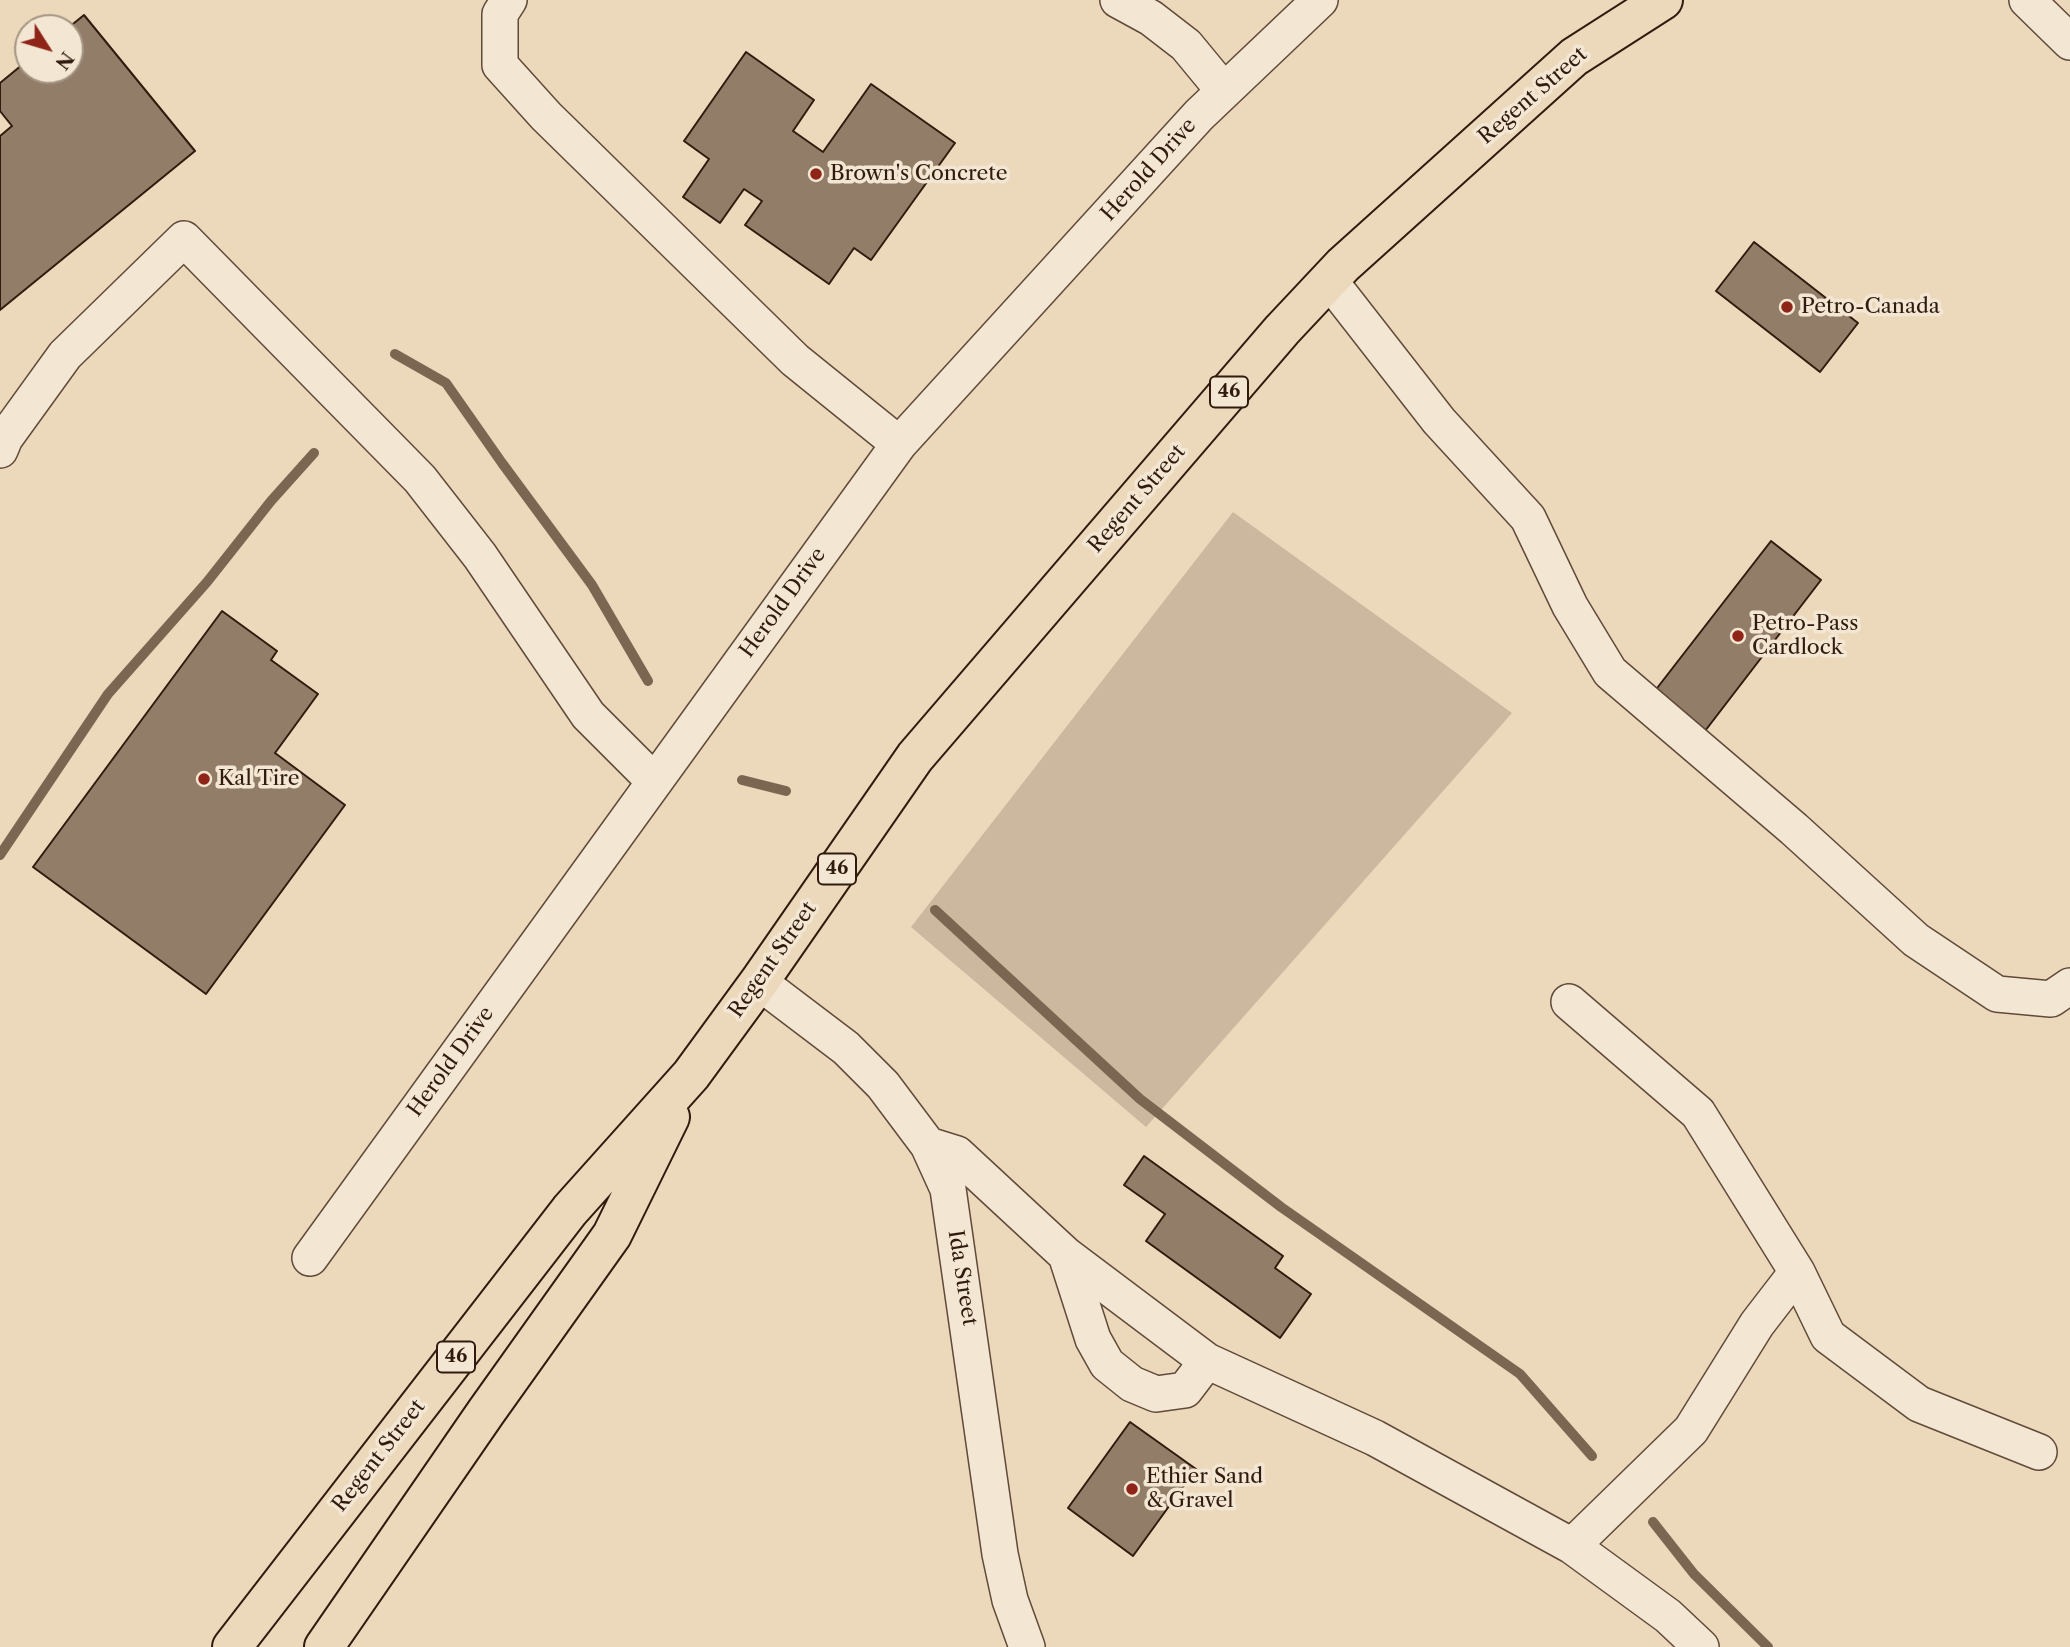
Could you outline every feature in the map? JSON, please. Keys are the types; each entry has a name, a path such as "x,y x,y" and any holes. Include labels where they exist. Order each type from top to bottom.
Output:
{"main road":[{"name":"Regent Street","path":"232,1647 570,1210 691,1075 915,757 1282,330 1329,280 1574,57 1663,0"},
{"name":"Regent Street","path":"324,1647 478,1423 612,1236 691,1075"}],"street":[{"path":"509,0 500,14 500,65 545,116 795,360 898,444"},
{"path":"1118,0 1151,18 1186,45 1223,91"},
{"name":"Herold Drive","path":"310,1258 898,444 1199,115 1320,0"},
{"path":"2027,0 2070,42"},
{"path":"0,450 5,438 65,355 184,239 420,479 481,556 589,715 654,781"},
{"path":"1329,280 1439,421 1528,518 1570,606 1610,672 1794,830 1916,940 1997,994 2064,993"},
{"name":"Ida Street","path":"759,982 846,1048 883,1085 928,1144 948,1189 1000,1554 1010,1600 1027,1647"},
{"path":"1569,1002 1698,1114 1797,1272 1828,1336 1919,1404 2039,1452"},
{"path":"928,1144 957,1154 1066,1255 1207,1361 1375,1438 1572,1546 1668,1616 1701,1647"},
{"path":"1066,1255 1093,1339 1107,1364 1132,1384 1156,1394 1185,1390 1207,1361"},
{"path":"1572,1546 1691,1430 1757,1324 1797,1272"}],"shaded area":[{"path":"1233,512 1512,713 1146,1127 911,927"}],"building":[{"path":"84,15 195,151 0,310 0,136 12,126 0,111 0,83 14,72 14,84 84,84"},
{"name":"Brown's Concrete","path":"746,52 814,100 793,131 823,152 871,84 955,143 871,260 854,248 829,284 745,225 762,201 744,189 720,223 683,197 709,159 684,141"},
{"name":"Petro-Canada","path":"1754,242 1858,323 1820,372 1716,291"},
{"name":"Petro-Pass Cardlock","path":"1771,541 1821,580 1705,731 1654,692"},
{"name":"Kal Tire","path":"222,611 277,651 271,660 318,694 275,753 345,805 206,994 33,867"},
{"path":"1144,1156 1283,1256 1275,1268 1311,1294 1280,1338 1146,1241 1165,1214 1124,1185"},
{"name":"Ethier Sand & Gravel","path":"1130,1422 1196,1469 1133,1556 1068,1508"}],"waterway":[{"path":"395,354 446,383 592,585 648,681"},
{"path":"0,855 108,694 207,582 271,501 314,453"},
{"path":"742,780 786,791"},
{"path":"935,910 1140,1099 1281,1207 1520,1374 1592,1456"},
{"path":"1653,1522 1694,1574 1768,1647"}],"place":[{"name":"Brown's Concrete","path":"816,174"},
{"name":"Petro-Canada","path":"1787,307"},
{"name":"Petro-Pass Cardlock","path":"1738,636"},
{"name":"Kal Tire","path":"204,779"},
{"name":"Ethier Sand & Gravel","path":"1132,1489"}]}
